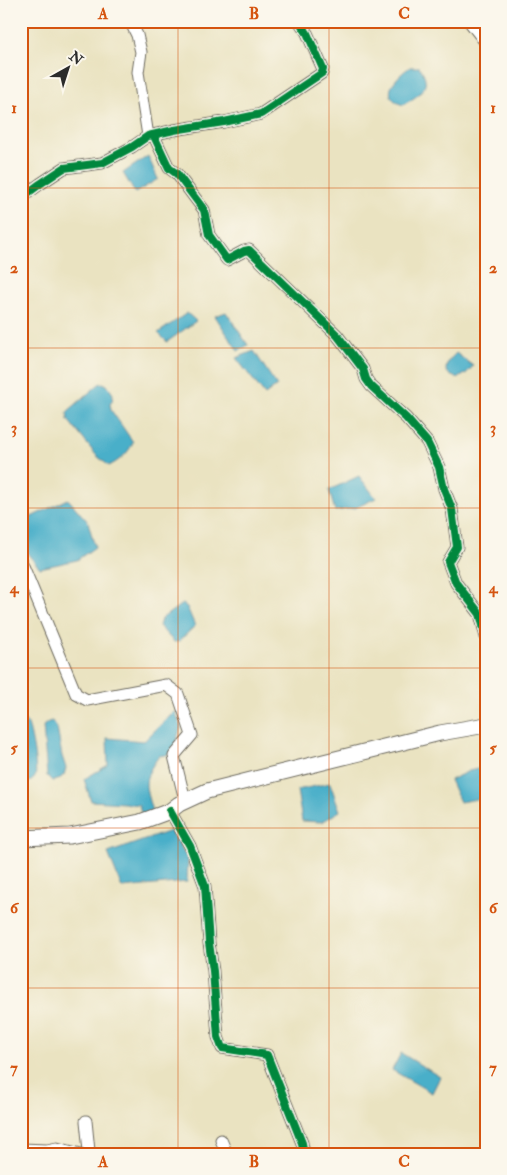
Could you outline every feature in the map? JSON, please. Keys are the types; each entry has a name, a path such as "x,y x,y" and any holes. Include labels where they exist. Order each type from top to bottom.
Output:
{"main road":[{"path":"21,838 70,836 140,822 170,811 185,800 207,790 440,733 486,725"}],"street":[{"path":"130,21 137,35 141,52 138,72 151,136 169,168 176,174 204,210 209,235 227,260 244,250 249,250 337,335 363,369 366,379 371,386 406,418 427,442 439,467 444,489 452,509 457,548 448,562 456,582 480,614 486,637"},
{"path":"21,198 64,168 102,163 151,136 261,114 322,73 324,69 307,33 299,21"},
{"path":"469,21 486,43"},
{"path":"21,561 76,694 87,700 166,685 178,694 192,734 174,756 185,800"},
{"path":"170,811 190,846 205,886 220,1043 222,1048 267,1055 302,1143 304,1154"},
{"path":"86,1121 88,1154"},
{"path":"221,1140 227,1154"},
{"path":"21,1149 47,1150 57,1148 82,1154"}],"water":[{"path":"410,67 419,67 424,74 425,83 419,94 403,105 391,97 390,91 400,75"},
{"path":"148,156 158,179 135,193 123,173"},
{"path":"226,312 248,345 238,351 215,316"},
{"path":"187,313 196,321 167,342 158,333"},
{"path":"254,351 277,386 265,395 236,358"},
{"path":"456,353 473,366 460,377 453,377 446,371 449,361"},
{"path":"99,384 107,385 113,394 110,404 111,410 133,442 123,456 109,466 96,455 68,420 67,412"},
{"path":"359,476 376,498 355,508 335,511 329,490"},
{"path":"68,499 88,522 95,547 77,560 40,568 24,548 21,522"},
{"path":"183,604 187,607 195,626 178,642 174,642 159,626 161,619"},
{"path":"175,711 181,727 172,754 159,756 147,777 146,788 152,811 142,816 139,805 91,801 84,779 108,765 107,738 144,741"},
{"path":"21,718 27,723 30,733 36,773 32,780 21,785"},
{"path":"52,721 57,728 66,768 64,775 58,780 52,781 47,776 43,726"},
{"path":"486,767 486,787 483,798 460,802 450,780 469,771"},
{"path":"330,783 340,811 322,822 302,821 297,790"},
{"path":"170,831 188,860 187,882 122,888 108,853"},
{"path":"401,1053 440,1077 432,1093 392,1070"}],"cycle path":[{"path":"21,198 64,168 102,163 148,136 261,114 322,73 323,69 307,33 299,21"},
{"path":"154,136 169,168 177,174 204,210 209,235 227,260 249,250 337,335 363,369 366,379 371,386 406,418 427,442 439,467 444,489 452,509 457,547 448,562 456,583 480,614 486,637"},
{"path":"170,811 190,846 205,886 218,1037 222,1048 267,1055 302,1143 304,1154"}]}
